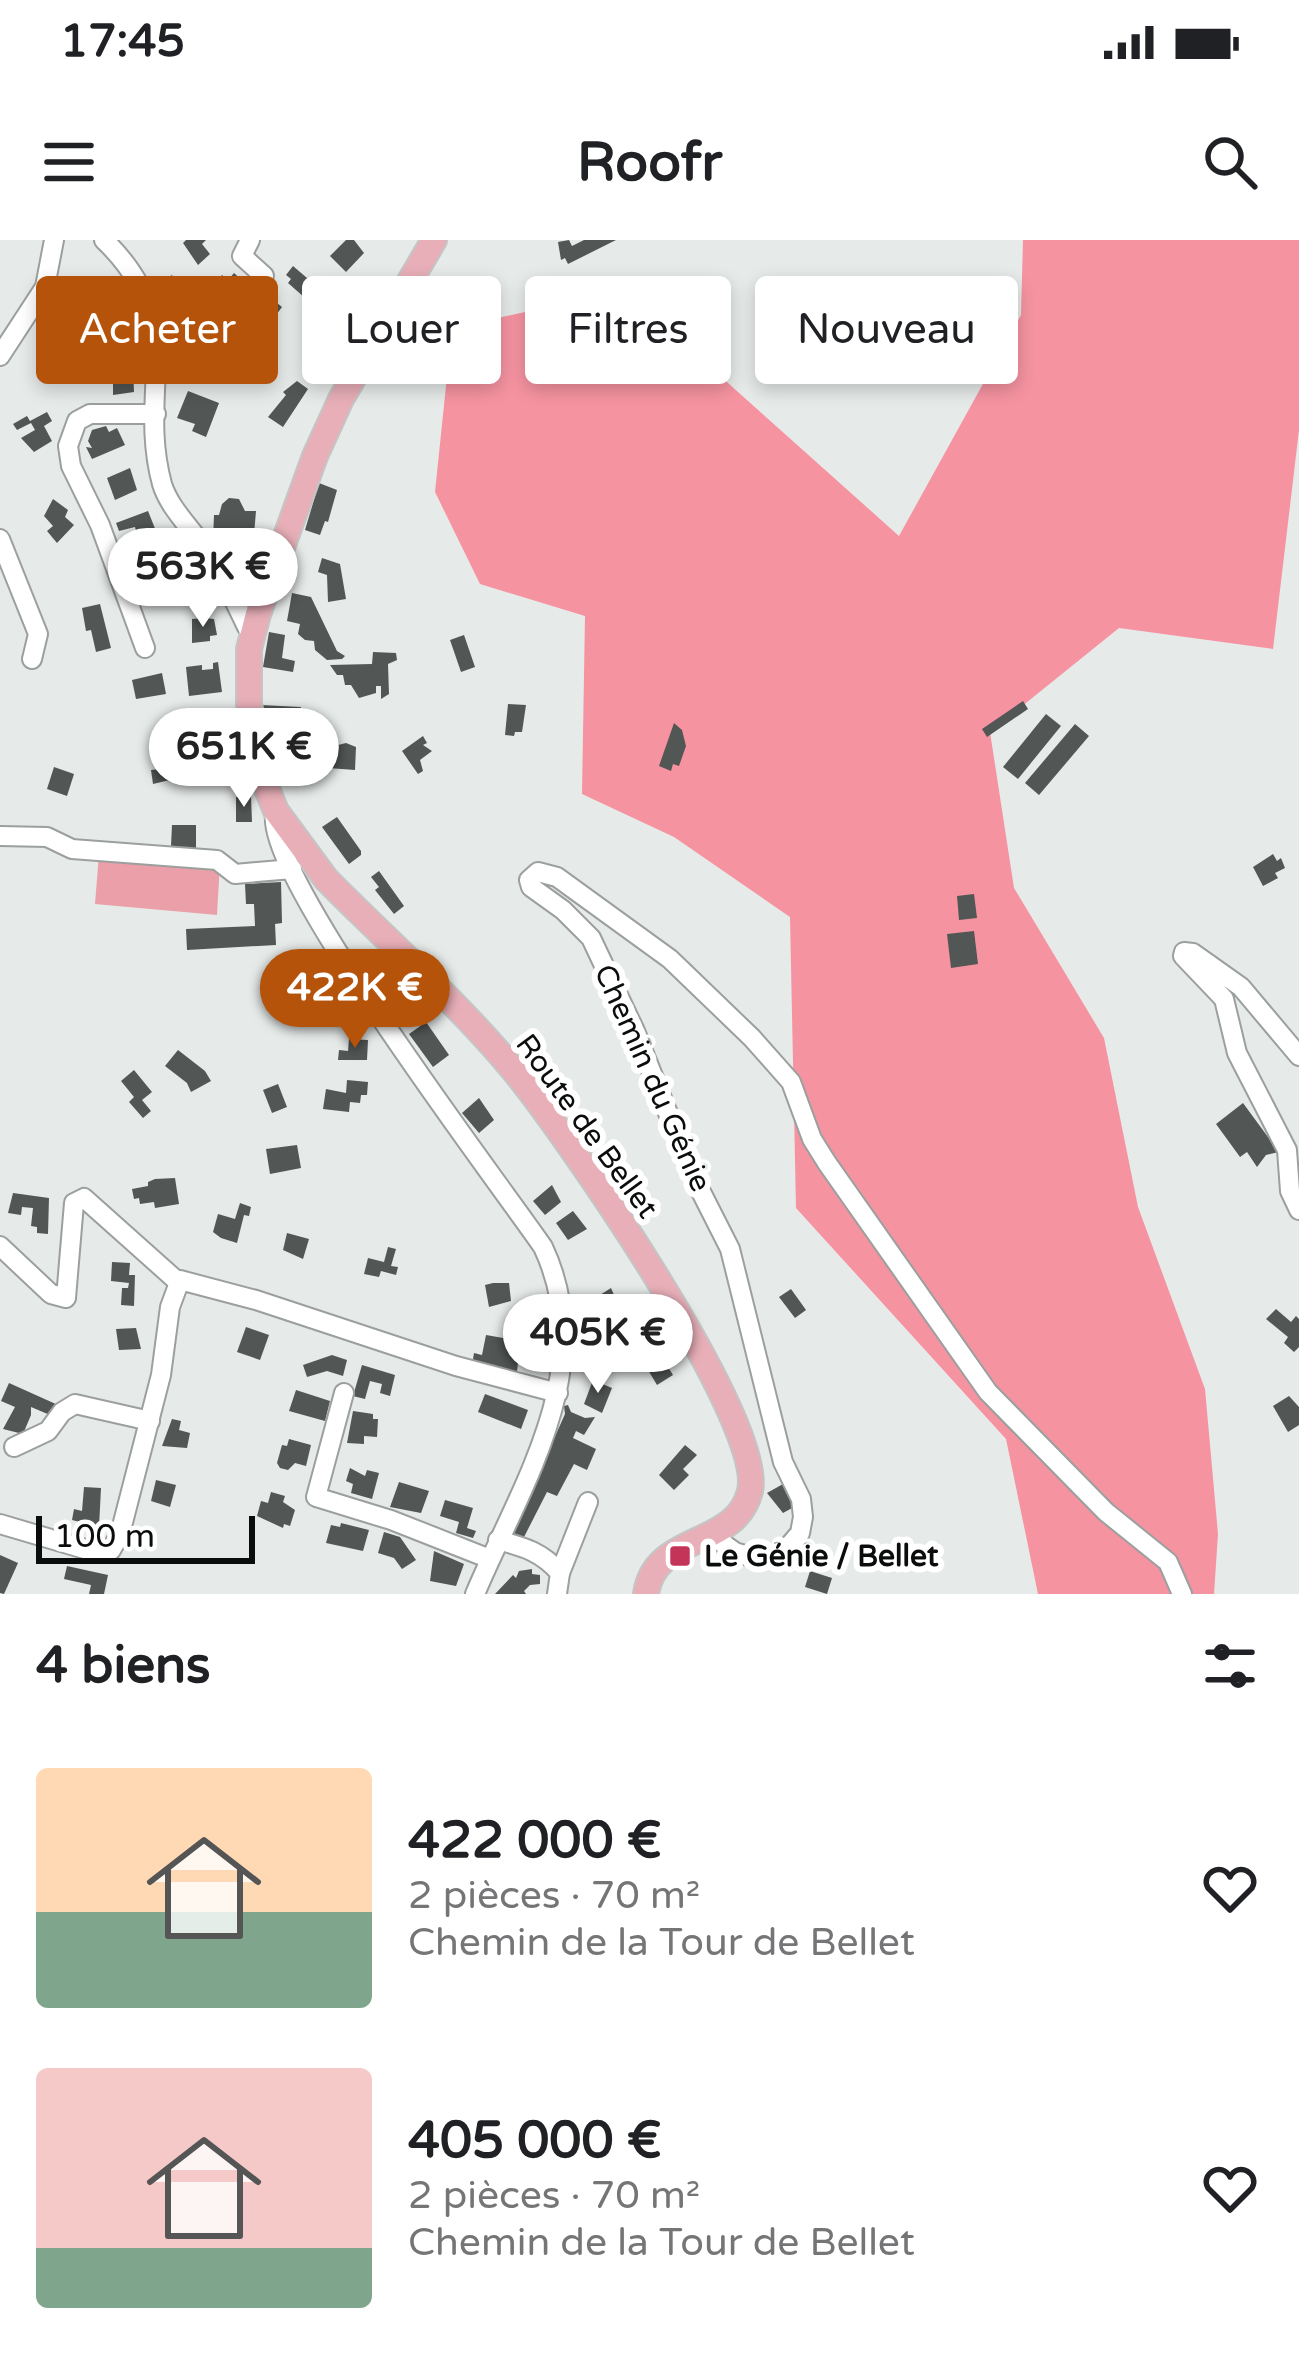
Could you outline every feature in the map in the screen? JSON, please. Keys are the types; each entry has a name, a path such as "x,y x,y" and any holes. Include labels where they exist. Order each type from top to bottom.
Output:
{"main road":[{"name":"Route de Bellet","path":"434,240 341,399 315,456 253,631 248,663 251,725 276,811 326,879 509,1064 661,1282 713,1381 748,1461 747,1498 734,1518 711,1535 662,1558 650,1574 646,1594"}],"street":[{"path":"0,356 45,286 54,240"},
{"path":"104,240 126,261 149,305 157,339 156,414 163,487 253,631"},
{"path":"250,240 242,256 264,276"},
{"path":"145,648 100,525 71,466 68,446 77,421 90,414 156,414"},
{"path":"0,539 38,634 32,659"},
{"path":"276,811 272,824 292,869 345,965 543,1247 558,1281 564,1319 558,1393 475,1594"},
{"path":"0,836 47,837 72,849 218,860 235,874 292,869"},
{"name":"Chemin du Génie","path":"711,1535 735,1552 755,1558 772,1556 800,1533 803,1509 783,1462 730,1249 694,1178 635,1031 591,938 531,887 529,880 538,872 557,877 670,959 778,1067 791,1082 826,1163 988,1391 1089,1496 1168,1562 1182,1594"},
{"path":"1299,1056 1241,987 1193,953 1184,952 1189,964 1224,999 1238,1053 1294,1160 1290,1191 1299,1210"},
{"path":"0,1246 50,1294 66,1298 74,1203 84,1198 177,1281 234,1293 368,1339 558,1393"},
{"path":"0,1524 95,1552 111,1550 120,1534 150,1421 177,1281"},
{"path":"344,1393 316,1497 490,1559"},
{"path":"14,1448 48,1431 75,1404 150,1421"},
{"path":"557,1594 560,1573 588,1502"},
{"path":"498,1540 540,1554 560,1573"}],"shaded area":[{"path":"1023,240 1299,240 1299,430 1273,649 1119,628 990,732 1014,888 1104,1038 1138,1207 1205,1389 1218,1534 1214,1594 1038,1594 1006,1439 796,1208 790,917 674,837 582,794 585,616 480,584 435,492 446,384 501,384 501,317 525,312 525,384 729,384 899,536 983,384 1018,384"},
{"path":"99,854 220,863 217,915 95,904"}],"building":[{"path":"206,240 202,244 210,254 198,265 183,243"},
{"path":"346,240 354,240 364,253 346,272 330,256"},
{"path":"569,240 572,246 584,240 616,240 568,264 565,258 561,260 558,242"},
{"path":"293,266 305,276 302,295 288,283 291,279 286,275"},
{"path":"297,381 308,389 283,427 268,417 286,395 283,392"},
{"path":"113,384 134,384 134,392 113,395"},
{"path":"188,391 219,403 206,437 192,431 195,424 177,418"},
{"path":"47,412 52,421 44,426 52,441 34,452 21,438 35,430 31,423 17,430 13,424"},
{"path":"106,426 109,432 117,428 125,445 92,459 86,447 92,448 88,441 92,430"},
{"path":"130,468 137,490 115,500 107,478"},
{"path":"319,483 337,490 320,535 305,530"},
{"path":"229,498 239,499 245,511 256,511 254,535 275,536 274,556 218,556 214,515 219,515"},
{"path":"53,499 68,510 65,517 74,525 57,543 47,531 53,526 44,516"},
{"path":"148,511 156,531 138,538 135,527 119,531 116,523"},
{"path":"166,558 176,566 171,573 156,571 153,577 143,576 136,564"},
{"path":"322,558 340,564 346,599 328,602 327,575 318,572"},
{"path":"189,567 203,590 186,601 171,581"},
{"path":"292,593 311,597 337,651 345,656 342,659 327,660 315,650 314,641 298,634 300,624 287,621"},
{"path":"100,604 111,648 96,652 82,608"},
{"path":"192,619 214,619 217,635 192,643"},
{"path":"269,632 285,635 282,658 295,661 293,672 263,667"},
{"path":"464,635 475,667 461,672 450,640"},
{"path":"373,652 396,653 397,660 388,664 389,694 381,699 381,686 376,686 376,693 359,698 330,665 372,664"},
{"path":"218,662 222,692 189,696 186,667 213,669"},
{"path":"162,673 166,694 136,699 132,680"},
{"path":"1023,701 1028,709 987,737 982,729"},
{"path":"508,704 526,705 522,732 514,736 505,735"},
{"path":"261,705 301,707 301,737 288,739 292,714 280,713 280,723 261,723"},
{"path":"1046,714 1061,726 1018,779 1003,767"},
{"path":"230,716 235,747 207,751 207,719"},
{"path":"197,720 199,741 172,744 169,723"},
{"path":"674,723 682,730 686,746 679,766 673,764 671,771 659,766"},
{"path":"1075,724 1089,736 1039,795 1025,783"},
{"path":"423,736 427,743 423,745 432,751 420,760 423,771 418,774 402,751"},
{"path":"346,743 356,747 355,770 328,768 330,747"},
{"path":"184,766 186,776 153,784 151,770"},
{"path":"54,767 74,774 67,796 47,789"},
{"path":"236,797 251,797 252,822 236,822"},
{"path":"337,817 361,851 349,864 322,827"},
{"path":"172,825 196,825 196,851 171,846"},
{"path":"1273,854 1285,868 1263,886 1253,867"},
{"path":"379,871 404,906 394,914 375,890 379,887 371,877"},
{"path":"281,882 282,923 275,924 276,945 187,950 186,929 255,926 254,904 246,904 245,884"},
{"path":"974,894 977,918 959,920 957,896"},
{"path":"974,931 978,964 951,968 947,934"},
{"path":"368,951 389,976 374,985 357,957"},
{"path":"426,1022 449,1055 433,1067 409,1034"},
{"path":"349,1039 368,1040 367,1060 338,1060 339,1050 348,1051"},
{"path":"178,1050 211,1081 191,1092 165,1066"},
{"path":"134,1070 152,1092 142,1100 151,1111 143,1118 129,1102 134,1097 121,1081"},
{"path":"347,1080 368,1082 367,1095 361,1095 360,1103 350,1102 349,1112 323,1109 326,1089 346,1093"},
{"path":"278,1084 287,1107 272,1113 263,1090"},
{"path":"479,1098 494,1120 479,1133 462,1113"},
{"path":"1243,1103 1279,1152 1266,1155 1257,1167 1247,1152 1240,1157 1216,1124"},
{"path":"297,1145 301,1168 270,1174 266,1149"},
{"path":"175,1178 179,1204 155,1208 154,1202 140,1204 139,1198 134,1199 132,1189 148,1186 155,1179"},
{"path":"552,1185 561,1202 545,1215 533,1201"},
{"path":"13,1193 49,1198 48,1234 37,1233 37,1227 31,1226 33,1208 22,1207 21,1215 8,1213"},
{"path":"240,1203 251,1207 249,1216 244,1215 237,1243 213,1232 218,1214 235,1219"},
{"path":"573,1211 587,1229 568,1240 556,1223"},
{"path":"287,1233 309,1239 303,1259 283,1250"},
{"path":"388,1247 396,1249 391,1266 398,1267 396,1275 364,1274 368,1258 384,1262"},
{"path":"112,1262 130,1263 129,1275 135,1275 134,1306 121,1305 122,1288 129,1283 111,1281"},
{"path":"509,1283 511,1301 489,1307 485,1285"},
{"path":"611,1288 621,1311 603,1323 592,1300"},
{"path":"791,1289 806,1310 795,1318 779,1297"},
{"path":"1276,1309 1291,1322 1296,1316 1299,1319 1299,1347 1294,1352 1284,1343 1288,1337 1266,1319"},
{"path":"246,1327 269,1335 260,1360 237,1352"},
{"path":"136,1328 141,1349 119,1350 116,1329"},
{"path":"636,1328 650,1352 634,1361 620,1338"},
{"path":"525,1332 524,1337 558,1337 556,1352 531,1349 529,1360 518,1361 517,1373 472,1365 474,1353 482,1355 486,1335 509,1339"},
{"path":"332,1355 347,1360 343,1376 327,1371 307,1377 303,1365"},
{"path":"661,1356 673,1375 657,1385 645,1365"},
{"path":"362,1365 395,1375 390,1396 380,1393 382,1384 370,1381 365,1399 353,1396"},
{"path":"593,1380 612,1388 602,1413 584,1404"},
{"path":"9,1383 58,1405 50,1415 31,1407 23,1434 3,1429 15,1407 1,1401"},
{"path":"296,1390 330,1401 325,1421 289,1411"},
{"path":"485,1394 528,1410 521,1429 478,1412"},
{"path":"1289,1396 1299,1407 1299,1425 1288,1432 1273,1406"},
{"path":"568,1405 571,1412 595,1417 584,1435 576,1431 573,1438 596,1449 587,1470 574,1464 557,1496 547,1492 523,1539 513,1531"},
{"path":"353,1411 378,1419 377,1437 364,1436 364,1444 347,1443"},
{"path":"172,1419 181,1421 179,1430 190,1433 187,1448 162,1446"},
{"path":"289,1439 311,1445 306,1466 295,1463 288,1470 280,1468 282,1445 287,1446"},
{"path":"685,1445 697,1455 683,1469 689,1475 674,1490 659,1475"},
{"path":"350,1468 365,1476 367,1470 379,1473 372,1499 351,1493 353,1484 346,1481"},
{"path":"156,1480 176,1485 170,1507 151,1501"},
{"path":"399,1482 429,1491 421,1513 390,1507"},
{"path":"783,1484 794,1507 783,1513 767,1493"},
{"path":"84,1487 101,1488 99,1527 72,1520 74,1509 82,1511"},
{"path":"271,1492 285,1496 283,1502 295,1510 290,1526 283,1528 257,1516 261,1501 268,1503"},
{"path":"445,1500 473,1508 467,1528 476,1531 473,1538 456,1533 459,1522 440,1516"},
{"path":"341,1523 369,1530 363,1551 326,1543 331,1525 340,1527"},
{"path":"384,1532 400,1537 416,1560 402,1569 394,1558 378,1553"},
{"path":"434,1551 464,1564 456,1586 430,1581"},
{"path":"0,1555 18,1563 4,1594 0,1593"},
{"path":"67,1566 108,1575 104,1594 89,1594 91,1585 64,1579"},
{"path":"532,1569 532,1574 540,1575 540,1584 530,1585 526,1594 495,1594 513,1575 516,1578 519,1571"},
{"path":"810,1571 832,1578 827,1594 805,1587"}],"place":[{"name":"Le Génie / Bellet","path":"680,1556"}]}
